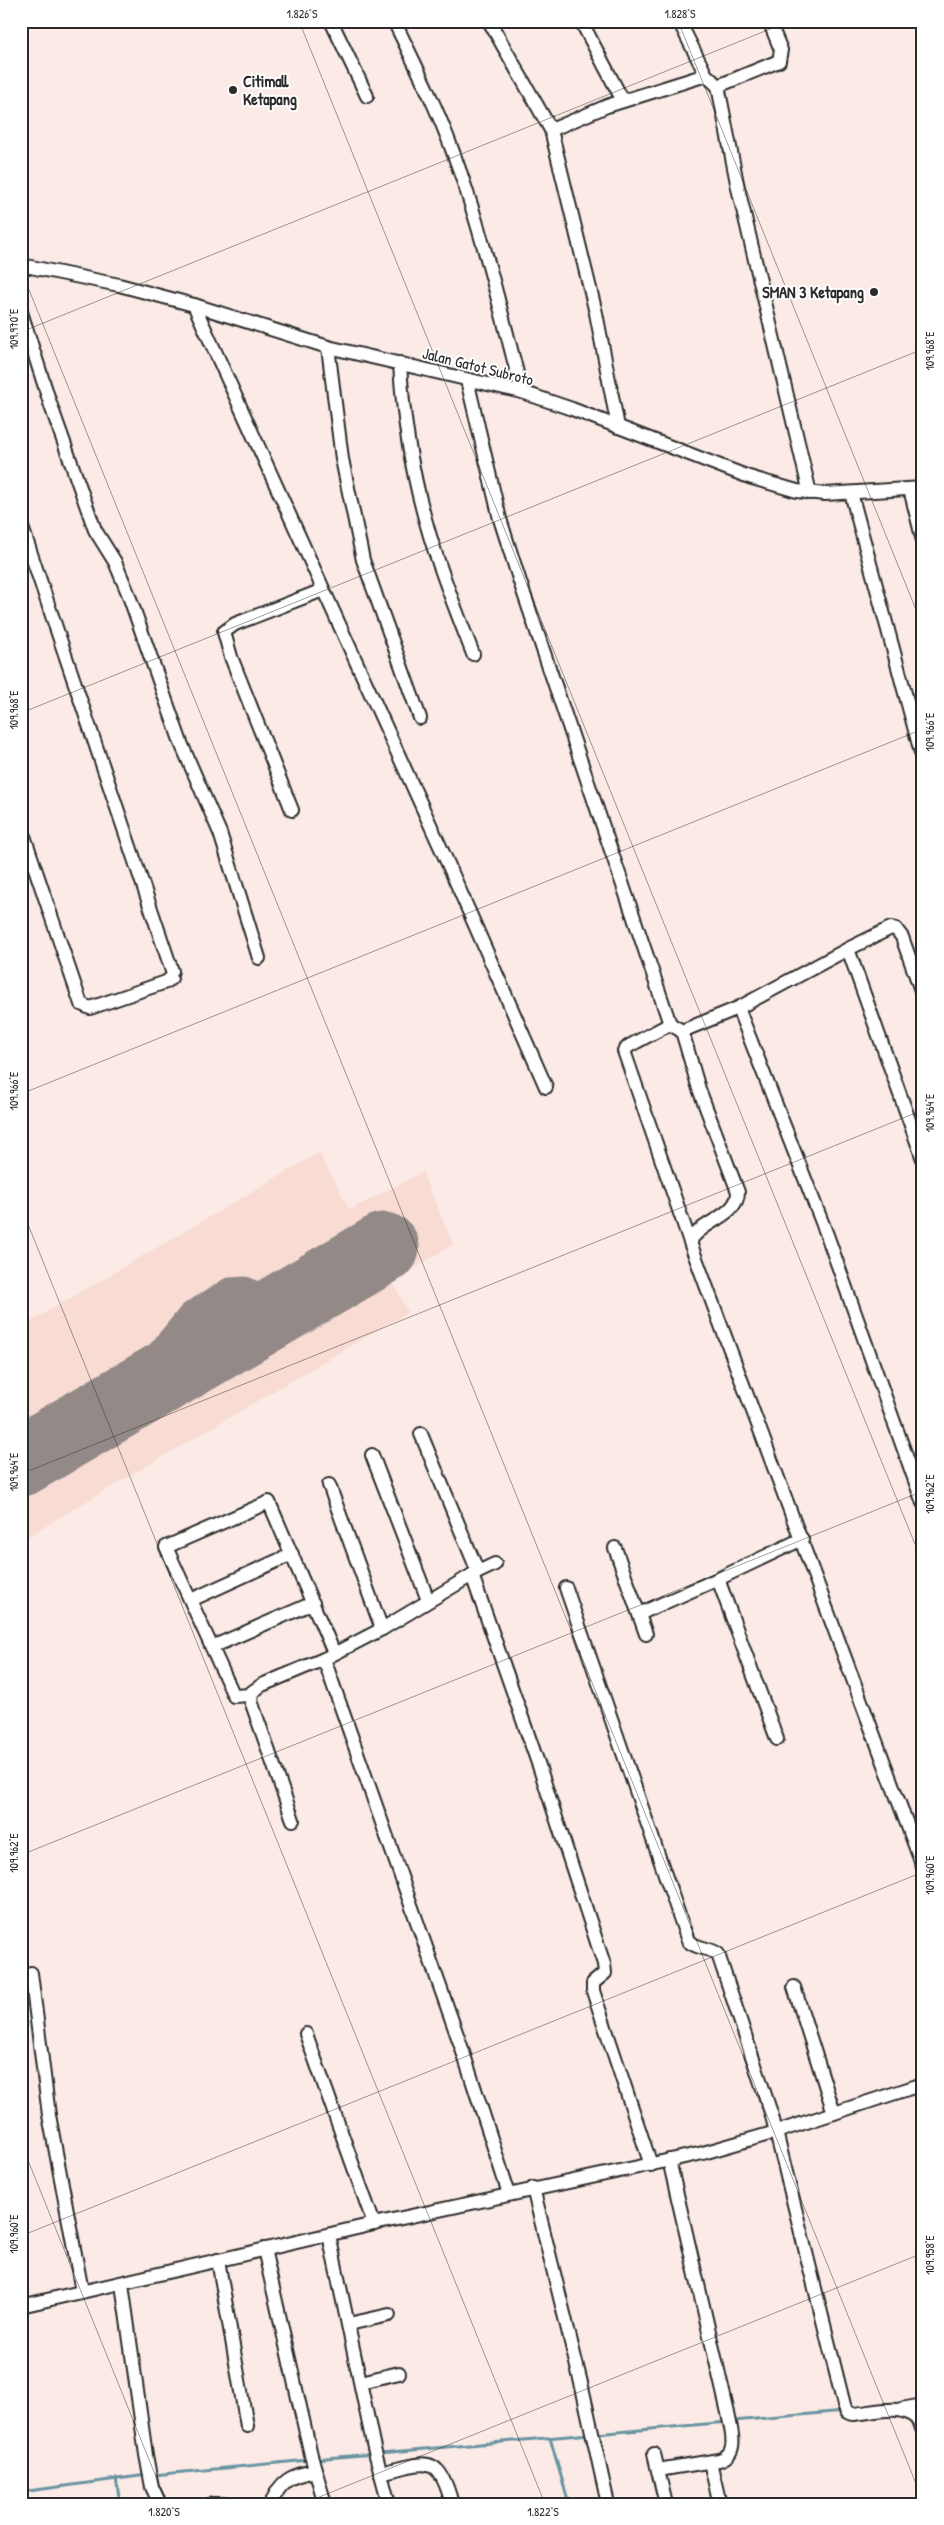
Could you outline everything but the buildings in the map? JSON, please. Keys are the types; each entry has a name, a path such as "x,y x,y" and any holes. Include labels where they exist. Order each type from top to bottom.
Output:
{"street":[{"path":"331,21 367,96"},
{"path":"394,21 427,90 460,171 478,225 522,392"},
{"path":"488,21 551,130 594,304 618,427"},
{"path":"581,21 623,101"},
{"path":"678,21 706,74 718,86 738,188 810,493"},
{"path":"718,86 779,61 781,50 769,21"},
{"path":"551,130 623,101 706,74"},
{"name":"Jalan Gatot Subroto","path":"21,265 119,285 194,305 328,347 522,392 749,477 785,488 810,493 851,493 923,488"},
{"path":"194,305 449,866 546,1087"},
{"path":"21,312 51,406 95,530 115,562 128,593 181,743 220,833 259,958"},
{"path":"328,347 342,459 362,560 420,718"},
{"path":"400,363 409,442 421,502 439,563 473,654"},
{"path":"467,380 500,519 670,1024 682,1031 699,1088 738,1192 735,1204 697,1232 691,1240 691,1246"},
{"path":"910,489 923,541"},
{"path":"851,493 923,760"},
{"path":"21,524 171,975 166,982 90,1008 81,1004 21,827"},
{"path":"292,810 231,657 224,632 235,624 323,590"},
{"path":"682,1031 738,1008 887,930 896,929 902,937 923,996"},
{"path":"848,949 923,1159"},
{"path":"738,1008 828,1235 923,1503"},
{"path":"670,1024 629,1046 624,1052 691,1246 923,1867"},
{"path":"421,1434 475,1574 604,1964 605,1973 593,1983 593,1991 651,2165"},
{"path":"372,1455 428,1600"},
{"path":"330,1485 382,1629"},
{"path":"495,1564 428,1600 382,1629 329,1656 262,1685 250,1695 234,1696 166,1548 269,1502 313,1603 329,1656 509,2194"},
{"path":"639,1614 802,1539"},
{"path":"615,1548 646,1634"},
{"path":"191,1600 292,1554"},
{"path":"718,1579 777,1738"},
{"path":"566,1588 688,1941 694,1947 712,1950 718,1954 776,2132 846,2409 853,2414 899,2410 923,2405"},
{"path":"212,1647 313,1603"},
{"path":"250,1695 293,1820"},
{"path":"31,1973 49,2115 82,2291"},
{"path":"794,1987 834,2113"},
{"path":"306,2034 374,2224"},
{"path":"21,2306 534,2188 651,2165 776,2132 923,2084"},
{"path":"658,2470 725,2458 733,2449 728,2413 669,2160"},
{"path":"534,2188 608,2504"},
{"path":"329,2234 375,2454 389,2504"},
{"path":"264,2249 315,2471 325,2504"},
{"path":"218,2260 247,2426"},
{"path":"122,2284 146,2455 152,2487 160,2504"},
{"path":"348,2324 389,2315"},
{"path":"361,2382 398,2373"},
{"path":"899,2410 914,2414 919,2419 923,2431"},
{"path":"654,2454 666,2504"},
{"path":"710,2462 720,2504"},
{"path":"380,2473 420,2465 433,2466 438,2469 444,2478 452,2504"},
{"path":"271,2504 280,2486 294,2475 315,2471"},
{"path":"213,2504 222,2504"}],"shaded area":[{"path":"319,1153 350,1210 422,1172 453,1244 393,1282 408,1312 21,1540 21,1327"}],"waterway":[{"path":"733,2421 844,2411"},
{"path":"596,2434 727,2422"},
{"path":"380,2453 590,2434"},
{"path":"550,2438 569,2504"},
{"path":"315,2459 373,2454"},
{"path":"153,2475 309,2460"},
{"path":"21,2492 147,2475"},
{"path":"116,2478 120,2504"}],"taxiway":[{"path":"108,1410 146,1372 192,1316 230,1292 245,1291 253,1295 268,1316"}],"runway":[{"path":"21,1461 384,1248"}],"place":[{"name":"Citimall Ketapang","path":"233,90"},
{"name":"SMAN 3 Ketapang","path":"874,292"}]}
